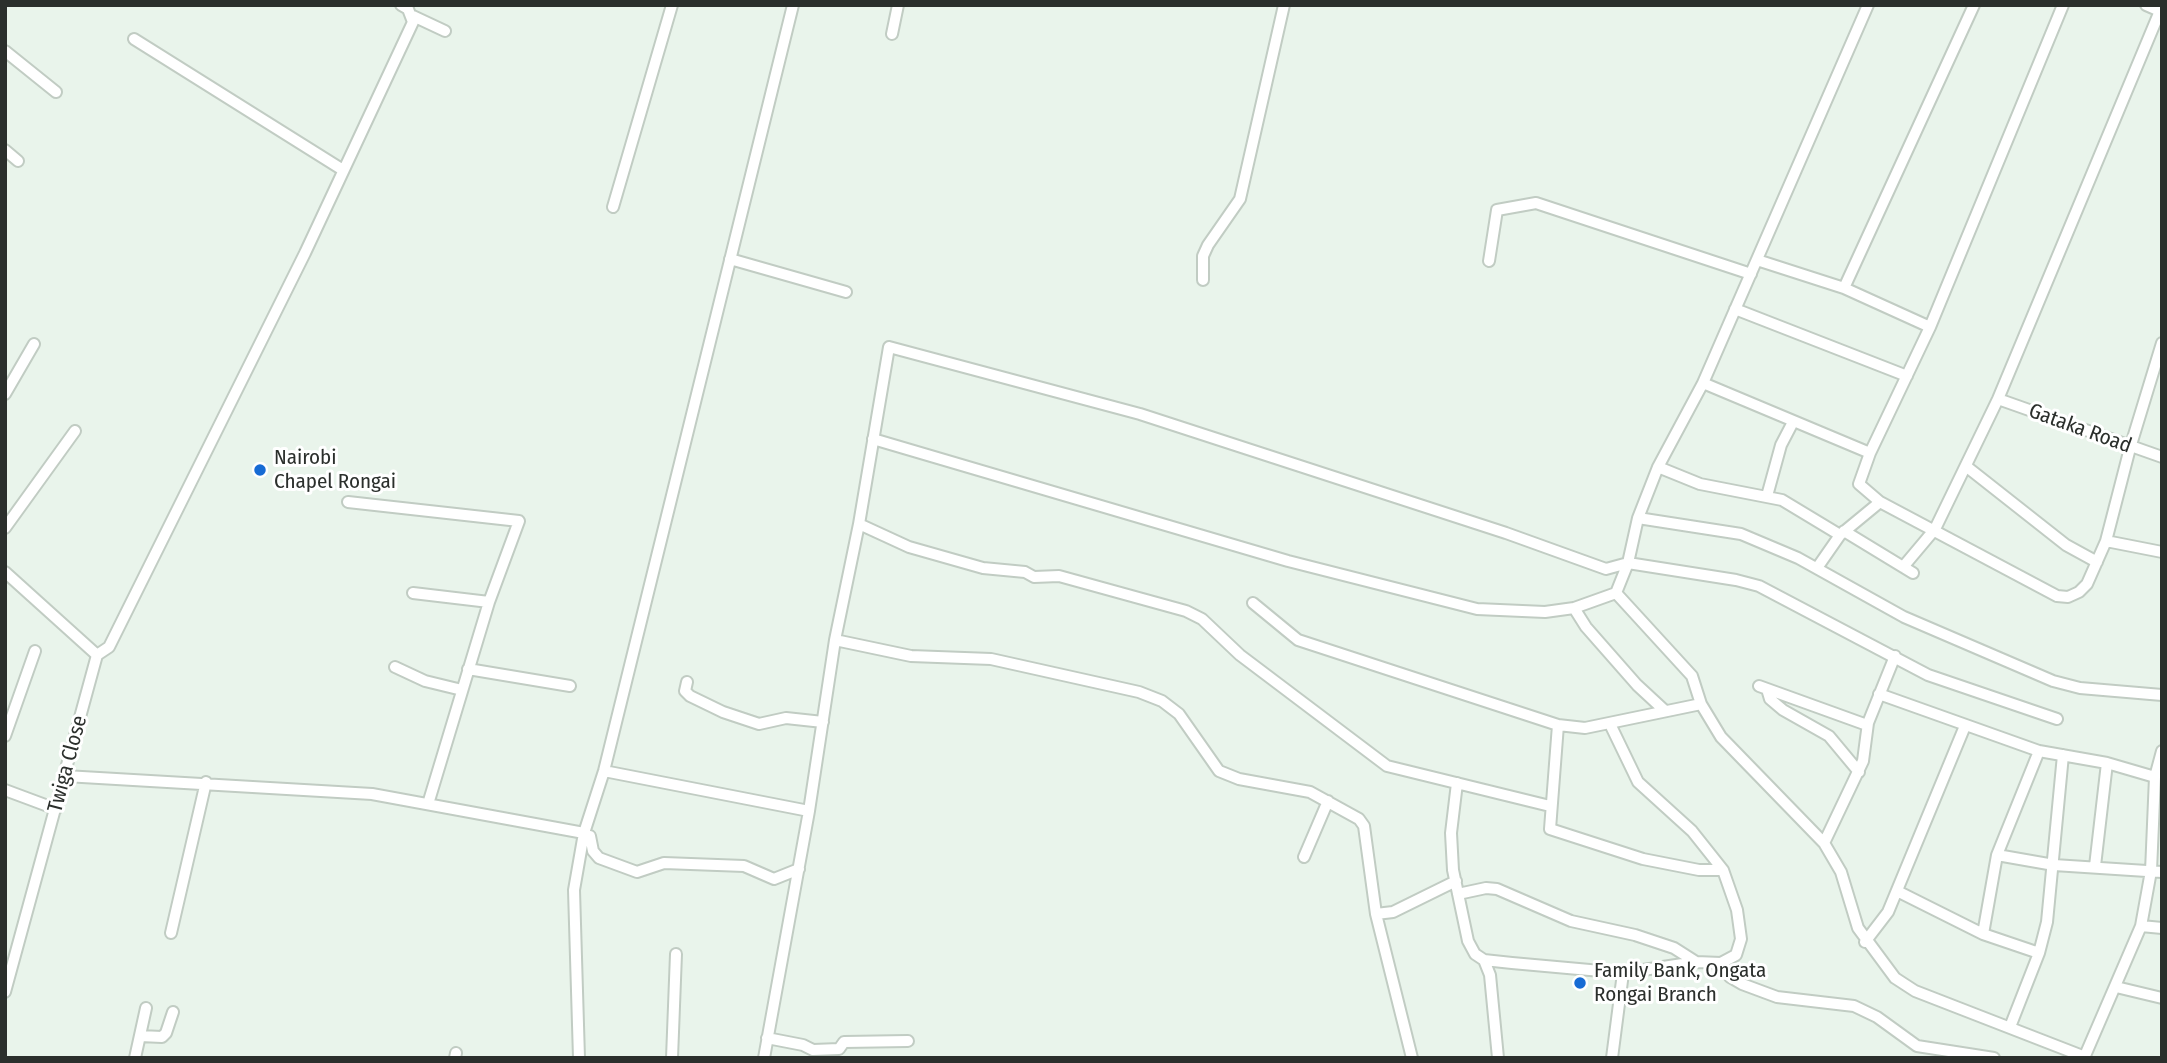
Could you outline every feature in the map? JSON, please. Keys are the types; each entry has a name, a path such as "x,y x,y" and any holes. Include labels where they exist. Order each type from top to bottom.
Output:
{"street":[{"path":"401,5 413,16 445,31"},
{"path":"613,207 673,5"},
{"path":"579,1058 574,890 793,5"},
{"path":"892,34 898,5"},
{"path":"1203,280 1203,256 1240,199 1284,5"},
{"path":"873,439 1289,561 1465,606 1545,612 1574,608 1616,593 1629,563 1638,518 1658,467 1703,383 1868,5"},
{"path":"1844,288 1974,5"},
{"path":"2063,5 1930,327 1870,453 1859,484 1880,502 2057,596 2068,597 2079,592 2087,584 2106,541 2130,448 2158,369 2162,343"},
{"path":"1658,467 1700,484 1767,496 1805,510 1908,570 1935,529 1998,399 2161,11 2146,5"},
{"path":"5,572 97,655 109,647 343,170 413,22 413,16"},
{"path":"134,39 343,170"},
{"path":"5,51 57,92"},
{"path":"5,150 19,161"},
{"path":"1489,261 1497,210 1536,203 1751,274"},
{"path":"730,259 846,292"},
{"path":"1757,260 1844,288 1930,327"},
{"path":"1735,309 1907,376"},
{"path":"5,394 34,344"},
{"path":"764,1058 809,811 835,640 859,524 889,347 1140,414 1506,533 1606,569 1629,563 1759,586 1928,675 2057,719"},
{"path":"1703,383 1870,453"},
{"name":"Gataka Road","path":"1998,399 2130,448 2162,457"},
{"path":"1767,496 1782,445 1793,422"},
{"path":"5,528 75,431"},
{"path":"1967,467 2066,545 2097,562"},
{"path":"348,502 516,518 519,524 489,601 428,804"},
{"path":"1817,568 1842,533 1880,502"},
{"path":"1638,518 1741,534 1817,568 1904,617 2026,671 2080,688 2162,695"},
{"path":"859,524 909,547 983,568 1025,572 1034,577 1059,576 1186,611 1202,619 1240,655 1387,766 1550,806"},
{"path":"2106,541 2162,552"},
{"path":"414,593 489,601"},
{"path":"1616,593 1692,676 1701,704 1721,737 1824,843 1841,872 1853,918 1865,942 1895,978 1915,991 2084,1057 2141,926 2157,871 2159,816 2155,777 2162,751"},
{"path":"1253,603 1298,640 1558,725 1585,728 1701,704"},
{"path":"1574,608 1586,627 1637,685 1664,710"},
{"path":"835,640 911,656 991,659 1139,692 1162,701 1179,714 1219,771 1239,779 1310,792 1348,810 1364,826 1376,914 1412,1058"},
{"path":"5,736 35,651"},
{"name":"Twiga Close","path":"5,992 97,655"},
{"path":"1824,843 1859,772 1867,725 1895,656"},
{"path":"395,667 425,681 462,690"},
{"path":"468,669 570,686"},
{"path":"687,682 685,691 690,696 723,712 759,724 786,718 823,722"},
{"path":"1859,772 1829,736 1783,710 1770,699 1763,687 1867,725"},
{"path":"1878,694 2039,751 2107,763 2155,777"},
{"path":"1484,960 1623,973 1696,962 1721,963 1736,955 1741,939 1737,910 1723,870 1692,831 1638,782 1610,724"},
{"path":"1558,725 1550,829 1557,834 1643,859 1699,870 1723,870"},
{"path":"1865,942 1888,912 1965,726"},
{"path":"1983,934 1997,855 2039,751"},
{"path":"2010,1027 2039,953 2047,922 2063,755"},
{"path":"2095,866 2107,763"},
{"path":"604,771 809,811"},
{"path":"65,776 206,782 372,794 587,834"},
{"path":"172,933 206,782"},
{"path":"1457,783 1451,833 1456,881 1469,946 1484,960 1490,975 1498,1058"},
{"path":"5,790 56,809"},
{"path":"1304,857 1328,801"},
{"path":"587,834 593,851 599,858 636,872 664,863 744,866 774,879 799,869"},
{"path":"1997,855 2054,865 2157,871"},
{"path":"1376,914 1393,912 1456,881"},
{"path":"1458,894 1486,888 1497,889 1571,921 1635,935 1674,948 1696,962"},
{"path":"1897,891 1983,934 2039,953"},
{"path":"2141,926 2162,928"},
{"path":"672,1058 677,954"},
{"path":"1721,963 1730,976 1742,984 1777,997 1854,1006 1877,1017 1917,1046 1994,1058"},
{"path":"1612,1058 1623,973"},
{"path":"2116,987 2162,998"},
{"path":"135,1058 146,1008"},
{"path":"140,1036 162,1037 173,1012"},
{"path":"767,1038 803,1045 813,1050 839,1049 844,1041 908,1041"}],"place":[{"name":"Nairobi Chapel Rongai","path":"260,470"},
{"name":"Family Bank, Ongata Rongai Branch","path":"1580,983"}]}
